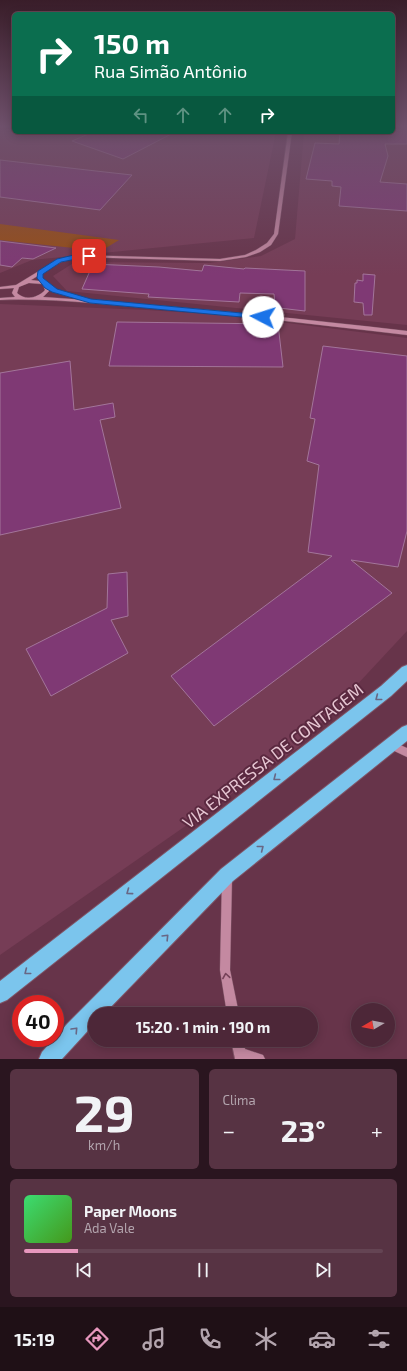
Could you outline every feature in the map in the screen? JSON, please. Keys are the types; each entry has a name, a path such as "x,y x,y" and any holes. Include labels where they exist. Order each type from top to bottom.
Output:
{"highway":[{"name":"VIA EXPRESSA DE CONTAGEM","path":"0,993 112,904 161,869 386,691 407,672"},
{"path":"49,1059 74,1031 227,875 372,762 407,732"}],"street":[{"path":"21,298 14,293 19,284 59,261 78,256 220,260 246,256 258,251 269,244 276,234 284,176"},
{"path":"40,273 40,278 54,291 90,301"},
{"path":"0,288 34,281 46,285"},
{"path":"34,298 45,294 46,285"},
{"path":"0,299 34,298 90,301 306,321 407,333"},
{"path":"392,745 407,753"},
{"path":"227,875 225,970 232,1007"},
{"path":"240,1056 258,1059"}],"shaded area":[{"path":"0,176 267,176 254,238 32,260 0,273"},
{"path":"300,176 407,176 407,325 67,291 53,276 75,262 210,263 261,256 295,239"},
{"path":"0,224 119,240 101,251 0,240"},
{"path":"0,304 225,315 407,338 407,631 299,747 0,955"}],"building":[{"path":"0,176 131,176 100,210 0,197"},
{"path":"307,176 382,176 380,182 407,184 407,211 339,206 341,187 332,186 332,181 306,179"},
{"path":"0,241 56,248 33,259 22,258 12,267 0,265"},
{"path":"93,264 159,267 202,271 204,265 244,269 305,271 305,311 279,308 279,305 275,304 274,294 240,293 239,302 148,297 149,294 82,289"},
{"path":"363,274 375,275 372,315 364,315 363,303 354,302 355,283 357,283 357,280 363,281"},
{"path":"117,322 278,324 283,367 109,366"},
{"path":"323,346 407,356 407,531 398,567 351,560 392,593 214,726 171,676 332,556 308,552 319,465 307,461 315,419 310,418"},
{"path":"70,361 74,410 113,403 115,417 100,420 121,508 0,535 0,373"},
{"path":"127,572 128,616 111,620 128,653 51,696 26,649 107,608 108,574"}],"route":[{"path":"89,256 78,256 59,261 40,273 40,278 54,291 90,301 263,317"}]}
